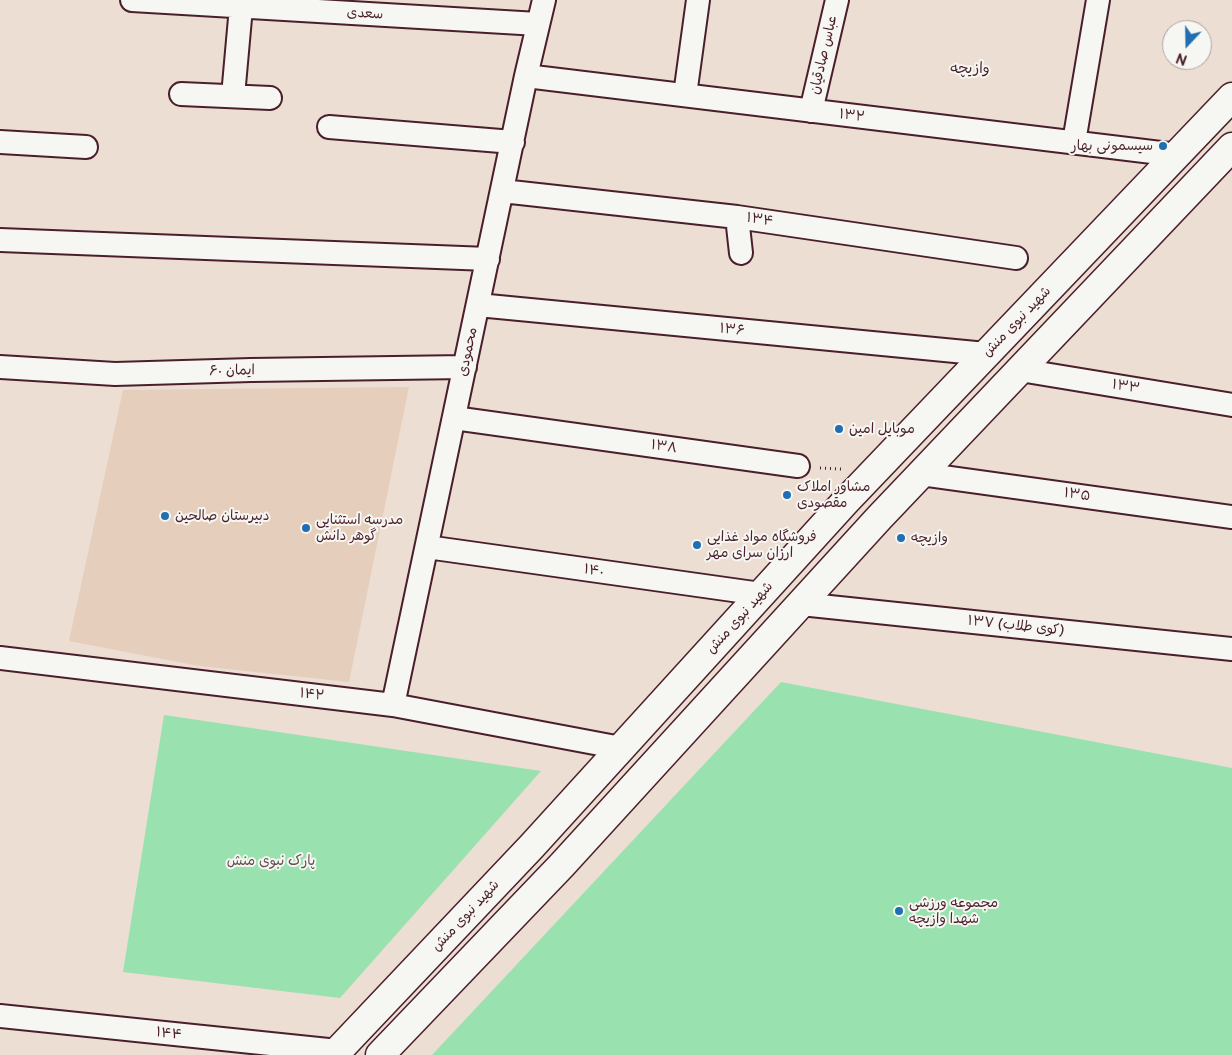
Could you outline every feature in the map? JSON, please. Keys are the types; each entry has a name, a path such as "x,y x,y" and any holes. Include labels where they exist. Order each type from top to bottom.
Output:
{"main road":[{"name":"شهید نبوی منش","path":"336,1053 532,846 874,472 1232,97"},
{"path":"380,1055 562,865 921,474 1226,160"}],"street":[{"name":"سعدی","path":"132,0 538,24"},
{"name":"محمودی","path":"394,705 526,76 544,0"},
{"path":"685,96 698,0"},
{"name":"عباس صادقیان","path":"811,111 836,0"},
{"path":"1074,142 1098,0"},
{"path":"233,96 241,7"},
{"name":"۱۳۲","path":"526,76 1177,155"},
{"path":"181,94 270,98"},
{"path":"330,127 513,142"},
{"path":"0,142 86,146"},
{"name":"۱۳۴","path":"502,191 736,217 1016,258"},
{"path":"736,217 741,253"},
{"path":"0,240 488,258"},
{"name":"۱۳۶","path":"478,305 986,354"},
{"name":"ایمان ۶۰","path":"0,367 115,374 465,368"},
{"name":"۱۳۳","path":"1020,370 1232,405"},
{"name":"۱۳۸","path":"454,418 798,466"},
{"name":"۱۳۵","path":"921,474 1232,517"},
{"name":"۱۴۰","path":"427,547 761,594"},
{"name":"۱۳۷ (کوی طلاب)","path":"801,604 1232,649"},
{"name":"۱۴۲","path":"0,658 394,705 620,748"},
{"name":"۱۴۴","path":"0,1016 336,1053"}],"path":[{"path":"798,466 874,472"}],"shaded area":[{"path":"409,387 349,682 199,666 69,641 123,390"}],"green space":[{"name":"مجموعه ورزشی شهدا وازیچه","path":"781,682 1232,768 1232,1055 432,1055"},
{"name":"پارک نبوی منش","path":"164,715 541,771 340,998 123,972"}],"place":[{"name":"سیسمونی بهار","path":"1163,146"},
{"name":"موبایل امین","path":"839,429"},
{"name":"مشاور املاک مقصودی","path":"787,495"},
{"name":"دبیرستان صالحین","path":"165,516"},
{"name":"مدرسه استثنایی گوهر دانش","path":"306,528"},
{"name":"وازیچه","path":"901,538"},
{"name":"فروشگاه مواد غذایی ارزان سرای مهر","path":"697,545"},
{"name":"مجموعه ورزشی شهدا وازیچه","path":"899,911"}],"district":[{"name":"وازیچه","path":"970,69"}]}
